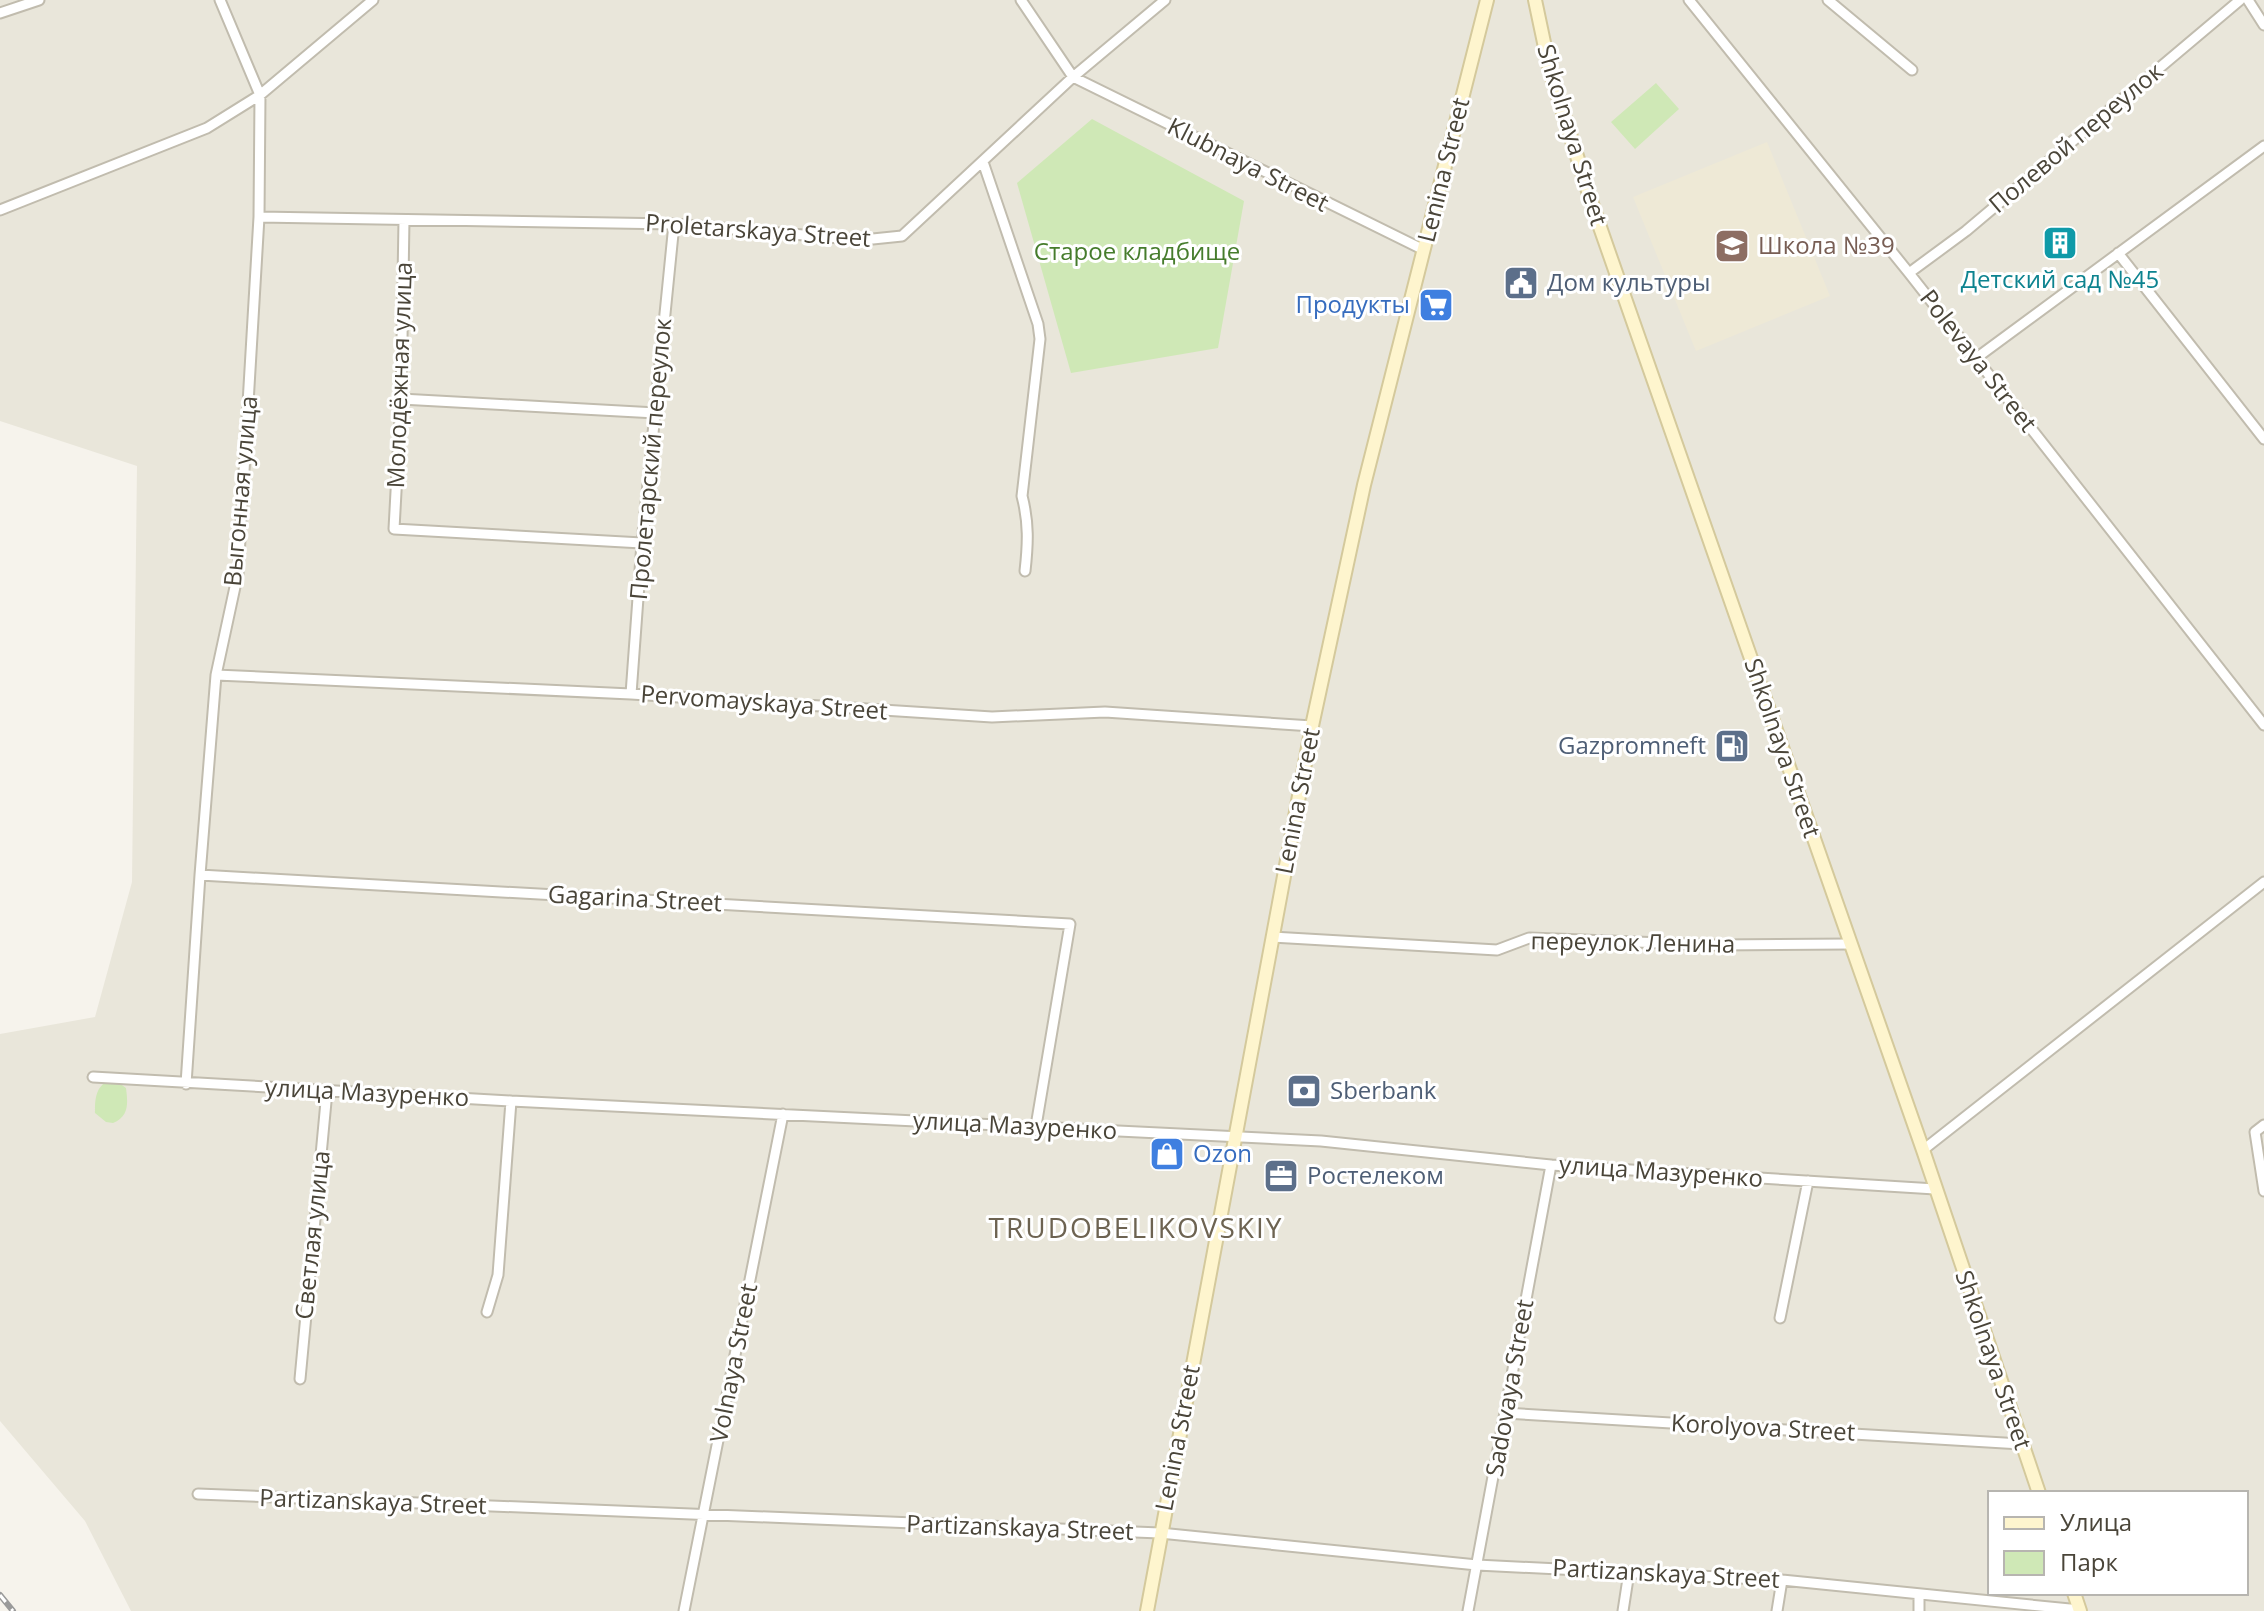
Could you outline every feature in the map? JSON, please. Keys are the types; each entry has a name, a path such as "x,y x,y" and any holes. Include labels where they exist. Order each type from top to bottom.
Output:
{"street":[{"path":"0,13 39,0"},
{"name":"Выгонная улица","path":"186,1084 216,675 238,573 259,217 260,95 220,0"},
{"path":"0,210 207,128 260,95 373,0"},
{"path":"1021,0 1073,77"},
{"name":"Proletarskaya Street","path":"259,217 674,224 863,240 902,236 1073,77 1165,0"},
{"name":"Lenina Street","path":"1147,1611 1312,726 1364,485 1487,0"},
{"name":"Shkolnaya Street","path":"1535,0 1550,71 1594,210 1923,1150 2038,1491"},
{"name":"Polevaya Street","path":"1689,0 1909,273 2264,725"},
{"path":"1828,0 1912,70"},
{"name":"Полевой переулок","path":"1909,273 1966,231 2240,0"},
{"path":"2248,0 2264,25"},
{"name":"Klubnaya Street","path":"1073,77 1424,250"},
{"path":"1975,359 2264,146"},
{"path":"983,162 1038,324 1040,339 1022,496 1029,538 1025,571"},
{"name":"Молодёжная улица","path":"404,220 401,399 394,529 642,543"},
{"name":"Пролетарский переулок","path":"631,694 642,543 674,224"},
{"path":"2118,253 2264,439"},
{"path":"401,399 656,413"},
{"name":"Pervomayskaya Street","path":"216,675 631,694 992,717 1105,712 1312,726"},
{"name":"Gagarina Street","path":"200,875 1070,924 1036,1126"},
{"path":"1923,1150 2264,882"},
{"name":"переулок Ленина","path":"1272,937 1497,950 1529,938 1716,945 1851,944"},
{"name":"улица Мазуренко","path":"93,1077 1321,1141 1551,1165 1935,1189"},
{"name":"Светлая улица","path":"300,1379 327,1091"},
{"path":"487,1312 498,1275 511,1101"},
{"name":"Volnaya Street","path":"684,1611 783,1114"},
{"path":"2264,1125 2255,1132 2264,1191"},
{"name":"Sadovaya Street","path":"1468,1611 1551,1165"},
{"path":"1780,1318 1808,1181"},
{"name":"Korolyova Street","path":"1505,1413 2021,1444"},
{"name":"Partizanskaya Street","path":"198,1494 1160,1533 1477,1565 1782,1580 2080,1610"},
{"path":"1623,1611 1629,1572"},
{"path":"1777,1611 1782,1580"},
{"path":"1919,1595 1919,1611"}],"shaded area":[{"path":"0,0 2264,0 2264,1611 131,1611 85,1521 0,1421 0,1034 95,1017 132,882 137,466 0,421"},
{"name":"Школа №39","path":"1767,142 1830,296 1696,351 1633,197"}],"green space":[{"path":"1656,83 1679,109 1635,149 1611,122"},
{"name":"Старое кладбище","path":"1092,119 1244,201 1218,348 1071,373 1017,183"},
{"path":"106,1082 119,1083 126,1088 126,1109 122,1117 113,1123 106,1122 95,1113 98,1092"}],"railway":[{"path":"0,1595 13,1611"}],"place":[{"name":"Детский сад №45","path":"2060,243"},
{"name":"Школа №39","path":"1732,246"},
{"name":"Дом культуры","path":"1521,283"},
{"name":"Продукты","path":"1436,305"},
{"name":"Gazpromneft","path":"1732,746"},
{"name":"Sberbank","path":"1304,1091"},
{"name":"Ozon","path":"1167,1154"},
{"name":"Ростелеком","path":"1281,1176"}],"district":[{"name":"TRUDOBELIKOVSKIY","path":"1136,1228"}]}
